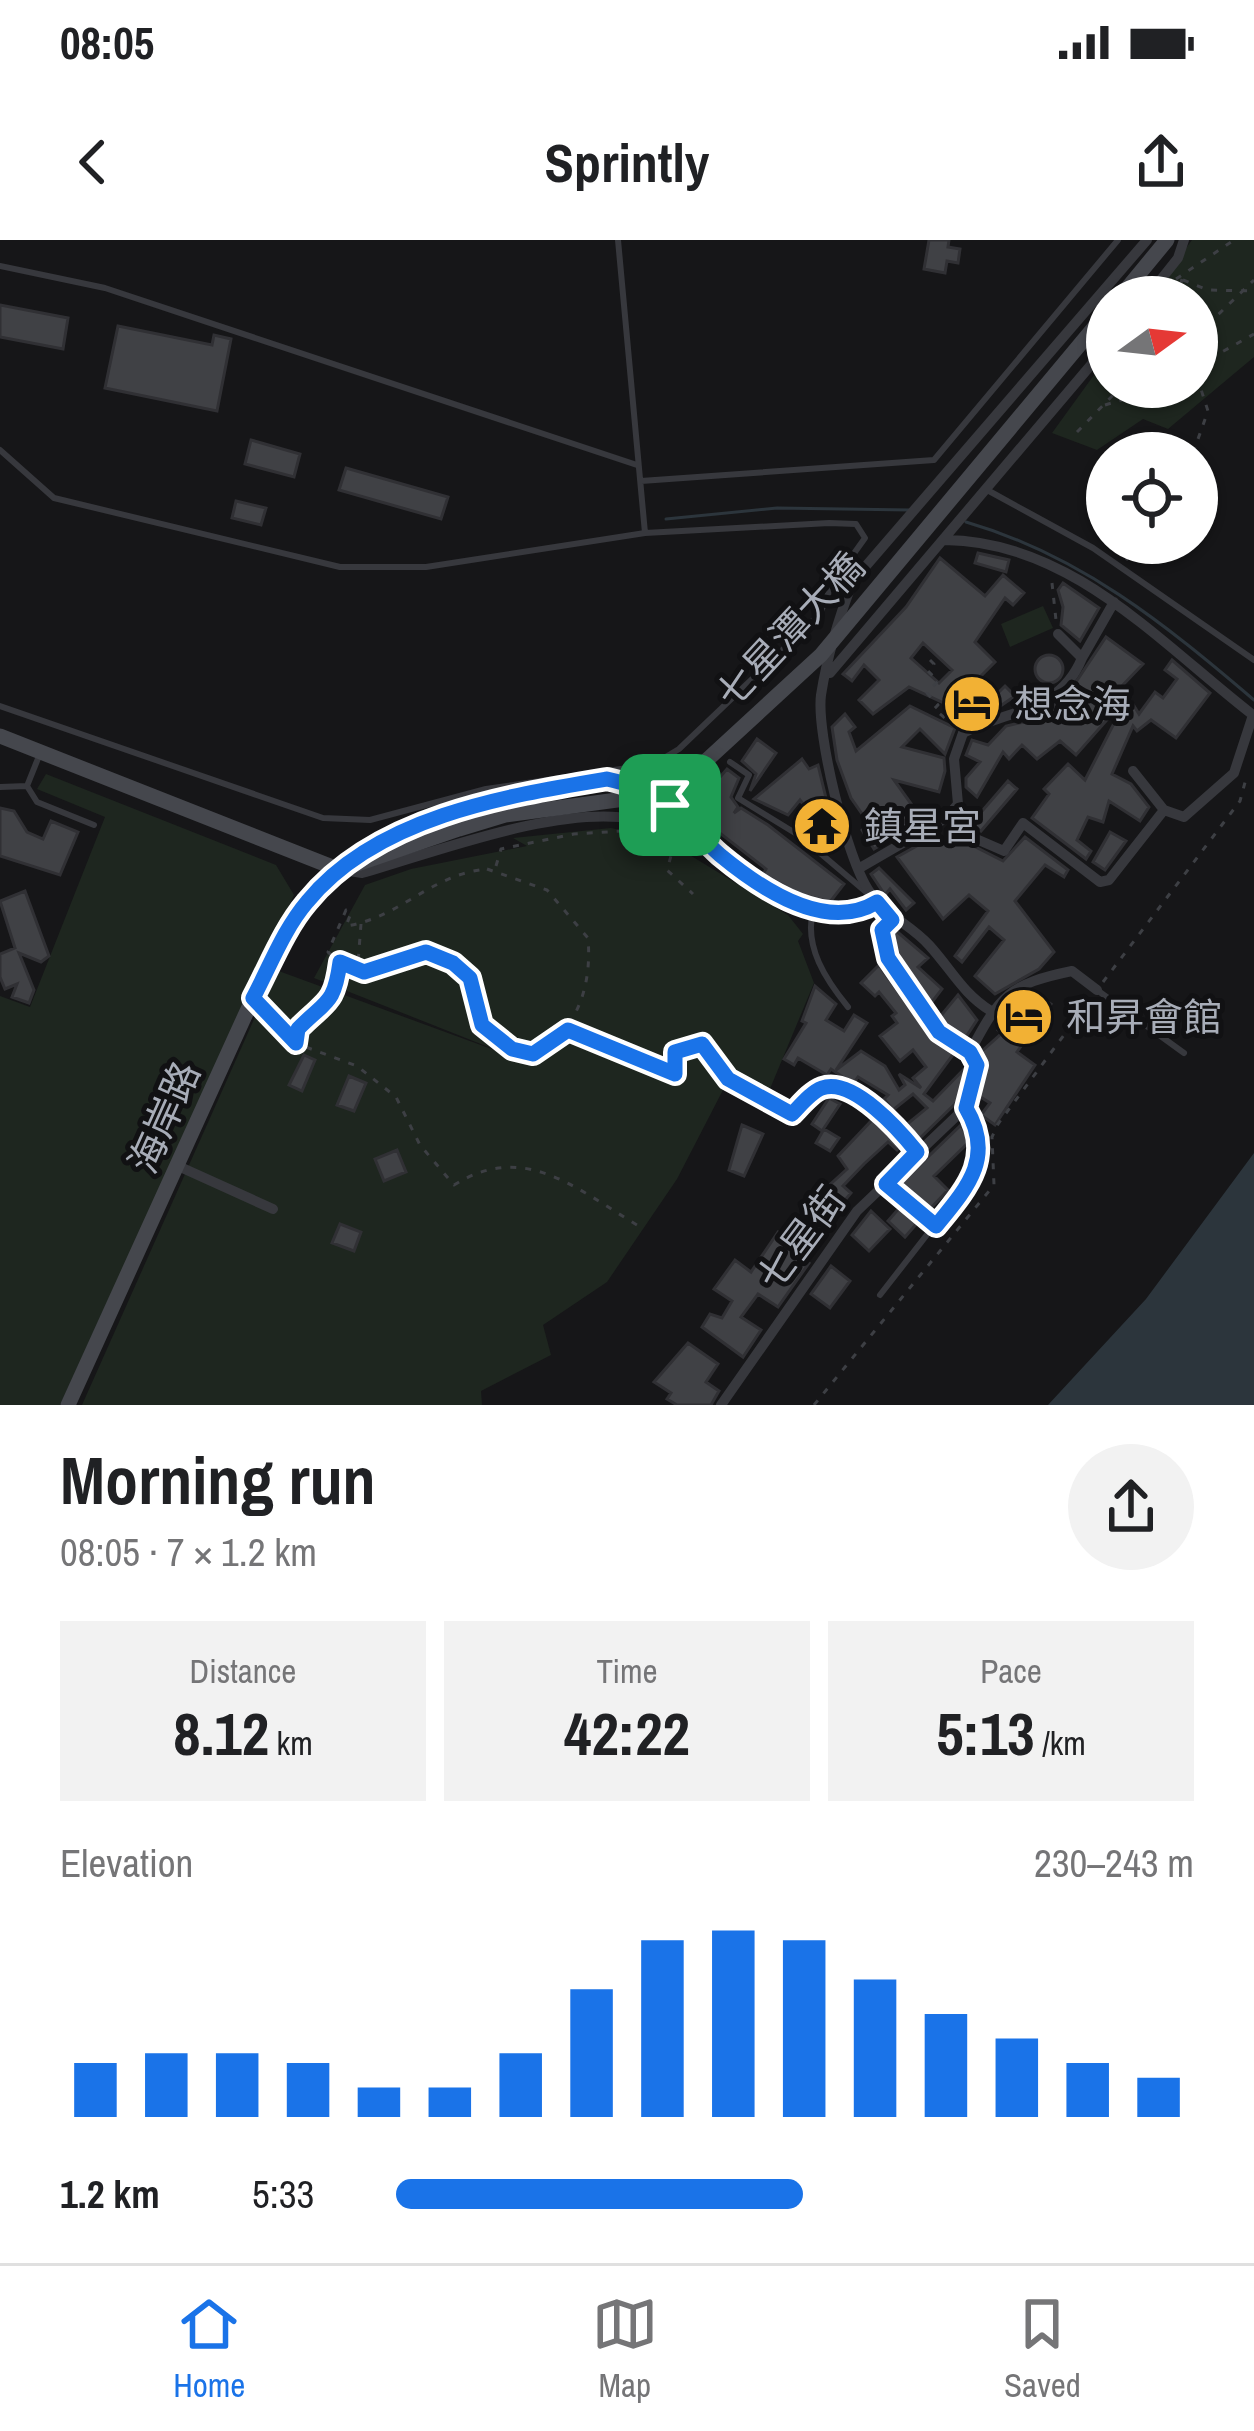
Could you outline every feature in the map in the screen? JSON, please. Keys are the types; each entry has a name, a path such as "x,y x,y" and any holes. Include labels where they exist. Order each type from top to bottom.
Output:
{"main road":[{"path":"1138,276 1168,240"},
{"name":"七星潭大橋","path":"340,870 506,815 632,798 695,771 821,655 1086,337"},
{"path":"0,736 340,870"},
{"name":"海岸路","path":"68,1405 253,998 307,902 340,870"}],"street":[{"path":"830,674 836,625 854,581 1147,240"},
{"path":"1164,276 1178,258 1184,240"},
{"path":"992,1011 972,999 928,943 892,920 859,869 824,735 821,694 830,674 1086,372"},
{"path":"949,535 1015,548 1114,602 1253,715 1225,784 1184,817 1164,810 1133,771"},
{"path":"859,869 946,818 958,804 954,759 963,733 1004,712 1044,705 1067,688 1114,602"},
{"path":"1058,634 1082,658"},
{"path":"340,870 439,818 607,779 636,785 670,805 721,856 813,910 846,916 877,902"},
{"path":"946,818 1004,851 1022,823 1100,882 1108,880 1164,810"},
{"path":"340,870 362,873 511,833 602,818 632,819 707,842"},
{"path":"966,1108 977,1065 970,1052 992,1011 1024,981 1072,971 1097,990"},
{"name":"七星街","path":"721,1405 846,1227 966,1108"},
{"path":"178,1166 273,1209"}],"lane":[{"path":"618,240 645,533"},
{"path":"641,481 934,460 1118,240"},
{"path":"0,266 105,288 637,466"},
{"path":"0,450 54,498 340,567 426,567 645,533 829,523 856,524 865,538 832,584 820,614 679,749 654,764 486,789 370,820 322,818 0,706"},
{"path":"989,490 1120,567 1254,660"},
{"path":"27,786 40,752"},
{"path":"730,762 748,775 738,798 800,836 877,902"},
{"path":"0,787 27,786"},
{"path":"27,786 37,802 94,825"},
{"path":"813,910 809,927 823,976 848,1007"},
{"path":"892,920 882,930 888,958 939,1032 970,1052"},
{"path":"1097,990 1184,1053"},
{"path":"792,1114 821,1088 833,1087 890,1118 917,1152"},
{"path":"880,1295 979,1168 977,1126 966,1108"},
{"path":"886,1184 936,1226"}],"path":[{"path":"1185,276 1234,240"},
{"path":"1218,315 1254,280"},
{"path":"1218,290 1254,291"},
{"path":"1218,354 1254,334"},
{"path":"1077,432 1101,408"},
{"path":"1058,634 1051,584 1064,573"},
{"path":"930,660 934,664 928,671 938,680 927,694 938,705 934,709 963,733"},
{"path":"814,1405 994,1186 992,1137 998,1124 1240,801 1247,775"},
{"path":"496,869 501,849 522,842 627,831"},
{"path":"659,836 676,840 667,870 693,894"},
{"path":"361,924 358,963 411,954 426,952 453,963 470,978 482,1025 512,1049 533,1054 568,1030 586,987 588,938 548,890 496,869 448,877 386,918 346,926 351,913 346,910 331,935 328,952 364,972 411,954"},
{"path":"296,1043 298,1029 327,1008 336,992 340,962"},
{"path":"253,998 296,1043 357,1066 396,1097 420,1145 454,1185 478,1169 510,1162 572,1186 637,1225"},
{"path":"568,1030 675,1074 675,1052 702,1044 728,1079 792,1114"}],"shaded area":[{"path":"1192,240 1254,240 1254,357 1218,387 1218,276 1166,276"},
{"path":"1086,386 1086,408 1193,408 1168,429 1143,419 1124,432 1086,432 1086,446 1052,433"},
{"path":"1043,606 1053,628 1010,647 1001,624"},
{"path":"46,774 276,865 294,895 60,1405 0,1405 0,996 30,1007 105,817 37,789"},
{"path":"611,828 665,840 788,915 803,934 798,941 814,983 767,1096 736,1079 724,1088 677,1179 607,1282 543,1325 551,1355 481,1391 482,1405 82,1405 276,970 519,1059 314,978 365,885 411,869 527,846 513,838"},
{"path":"1254,1153 1254,1405 1048,1405 1146,1299"}],"building":[{"path":"929,240 949,240 948,247 960,249 958,263 947,261 945,273 924,269"},
{"path":"0,305 68,318 63,349 0,337"},
{"path":"118,326 212,345 214,335 231,339 217,411 105,388"},
{"path":"251,440 300,454 294,477 245,464"},
{"path":"346,468 448,497 441,519 339,490"},
{"path":"236,501 266,508 261,525 232,518"},
{"path":"978,553 1009,560 1006,572 975,563"},
{"path":"940,558 985,596 1003,575 1024,593 1013,605 1005,598 975,642 995,662 964,693 990,703 970,715 909,687 873,714 859,700 879,680 864,665 852,681 843,674 906,607","holes":["923,643 952,670 939,683 911,658"]},
{"path":"1063,583 1099,608 1080,641 1061,625 1058,590"},
{"path":"1106,637 1143,664 1122,686 1128,696 1076,755 1060,741 1037,759 1022,745 1009,759 1003,752 977,797 966,787 966,778 980,762 966,755 972,740 988,745 1006,726 1033,720 1066,697"},
{"path":"1049,655 1059,659 1063,669 1059,679 1049,683 1039,679 1035,669 1039,659"},
{"path":"1172,660 1210,693 1176,738 1151,720 1137,731 1133,726 1112,774 1131,784 1149,807 1140,821 1109,801 1103,822 1088,817 1077,840 1091,851 1086,859 1032,818 1049,794 1044,789 1068,764 1085,780 1128,696 1139,714 1155,692 1163,698 1177,679 1165,670"},
{"path":"1005,686 1015,696 996,709 989,702"},
{"path":"910,706 955,728 945,754 920,729 902,747 944,758 945,771 939,792 894,780 917,812 904,821 909,828 874,849 862,830 869,824 851,798 837,760 832,727 845,714 855,727 849,732 856,751"},
{"path":"757,739 776,753 750,791 756,774 742,761"},
{"path":"802,759 809,769 818,765 833,827 820,841 807,829 815,820 800,800 788,815 754,799"},
{"path":"727,769 739,778 731,797 738,807 734,813 741,808 768,825 844,884 830,902 799,894 763,874 766,869 681,803 695,784 706,778 714,784"},
{"path":"1008,781 1017,789 981,831 970,825"},
{"path":"0,808 14,811 27,832 43,839 51,821 78,832 60,875 0,856"},
{"path":"1110,832 1126,841 1105,870 1093,862"},
{"path":"948,833 1003,861 1025,837 1068,870 1064,877 1045,865 1015,901 1054,952 1039,969 995,994 975,976 1004,940 989,927 962,962 955,956 988,911 969,895 943,919 897,857 931,838 943,840"},
{"path":"879,868 914,903 906,910 890,889 885,895 871,874"},
{"path":"25,891 49,956 41,962 19,953 34,990 29,1003 12,997 17,984 5,989 0,977 0,954 15,948 0,901"},
{"path":"894,929 928,958 918,967 942,989 929,1006 901,961"},
{"path":"879,965 928,1033 955,1052 924,1094 933,1101 967,1066 957,1102 918,1140 906,1125 927,1108 913,1094 893,1110 884,1099 888,1095 858,1077 853,1084 831,1069 827,1075 798,1058 794,1065 784,1059 806,1023 802,1021 815,986 836,1004 826,1020 844,1031 854,1015 867,1023 836,1070 861,1051 885,1066 899,1090 905,1085 899,1074 921,1088 913,1078 926,1067 913,1050 900,1061 880,1036 897,1023 892,1016 896,1013 879,992 875,996 861,983"},
{"path":"1034,992 1051,1004 1017,1052 1035,1065 995,1125 981,1115 990,1103 979,1096 987,1066 981,1052 1002,1033 998,1030 1010,1008"},
{"path":"958,995 977,1020 964,1040 939,1018"},
{"path":"304,1055 315,1060 302,1091 289,1085"},
{"path":"349,1076 366,1083 354,1111 337,1105"},
{"path":"829,1098 840,1104 822,1131 812,1124"},
{"path":"874,1118 902,1145 897,1150 888,1142 864,1164 843,1186 851,1193 832,1216 813,1200 847,1169 838,1156"},
{"path":"742,1125 763,1134 744,1176 729,1170"},
{"path":"961,1125 970,1141 934,1176 948,1190 929,1210 899,1185"},
{"path":"824,1129 839,1138 830,1151 816,1143"},
{"path":"397,1150 406,1172 384,1181 375,1159"},
{"path":"901,1206 919,1221 905,1237 888,1221"},
{"path":"871,1211 890,1229 869,1251 852,1235"},
{"path":"340,1224 361,1232 354,1251 332,1243"},
{"path":"778,1232 803,1250 799,1256 809,1263 778,1307 758,1294 741,1317 761,1330 743,1357 702,1327 710,1314 722,1318 732,1301 714,1289 735,1260 751,1272"},
{"path":"831,1266 850,1281 830,1308 811,1294"},
{"path":"688,1343 718,1364 706,1382 719,1391 711,1405 677,1405 667,1399 671,1393 654,1382"}],"waterway":[{"path":"666,519 777,508 910,510"},
{"path":"966,522 1047,553 1084,573 1154,619 1254,700"}],"place":[{"name":"想念海","path":"972,704"},
{"name":"鎮星宮","path":"822,826"},
{"name":"和昇會館","path":"1024,1017"}],"route":[{"path":"607,779 636,785 670,805 721,856 812,910 846,916 877,902 892,920 882,930 888,958 939,1032 970,1052 977,1065 966,1108 977,1126 979,1168 936,1226 886,1184 917,1152 890,1118 833,1087 821,1088 792,1114 728,1079 702,1044 675,1052 675,1074 641,1064 568,1030 533,1054 512,1049 482,1025 470,978 453,963 426,952 364,972 340,962 336,992 327,1008 298,1029 296,1043 253,998 307,902 340,870 355,857 439,818 542,790 607,779"}]}
